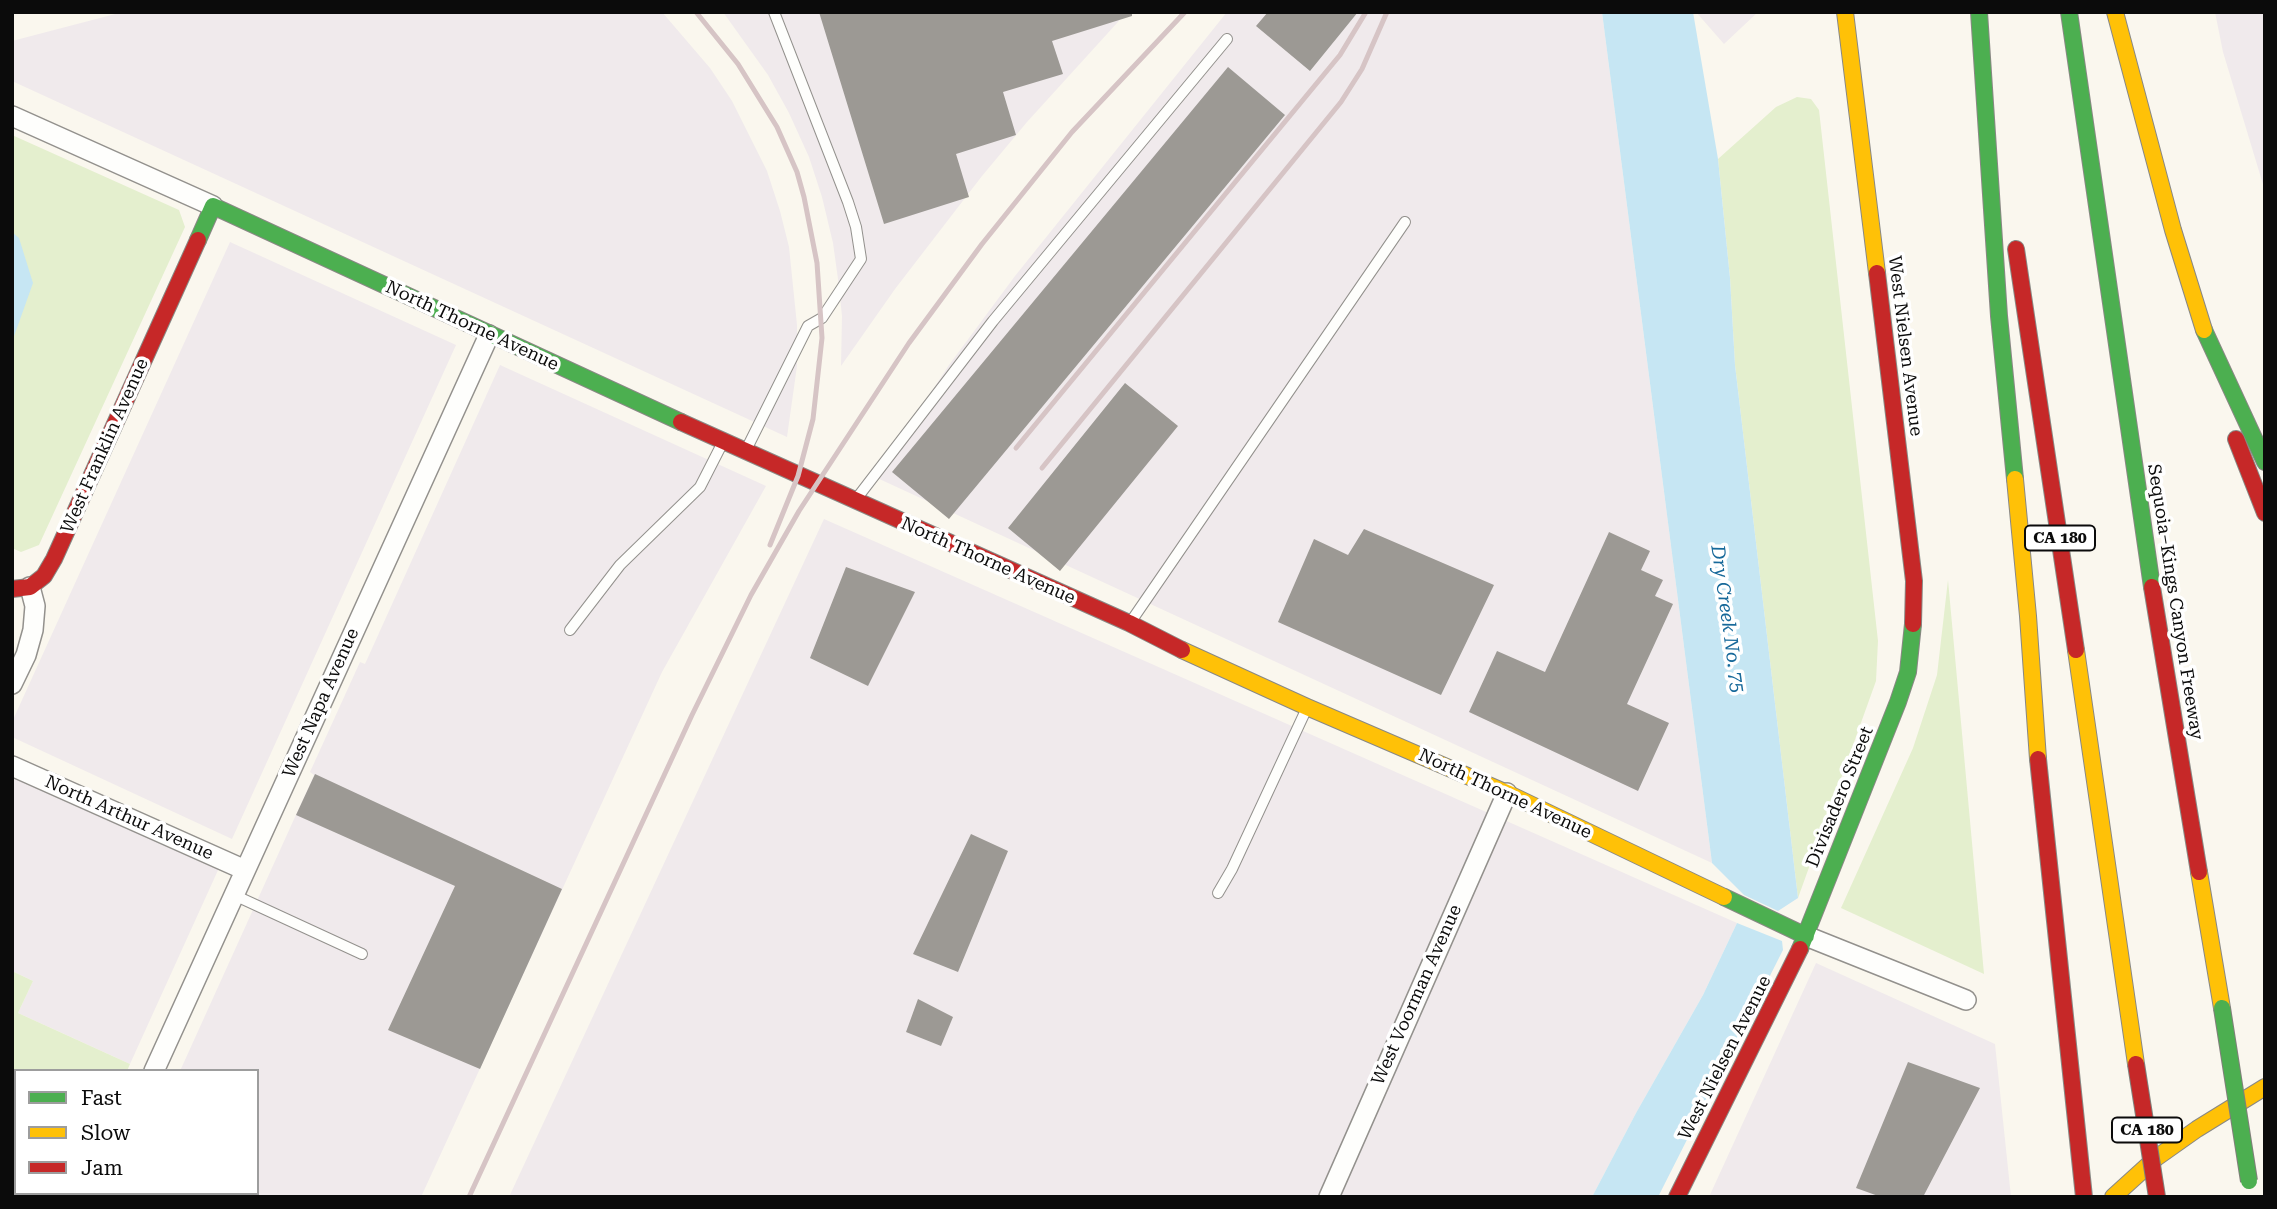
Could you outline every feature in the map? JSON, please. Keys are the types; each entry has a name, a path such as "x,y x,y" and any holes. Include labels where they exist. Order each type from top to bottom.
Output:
{"main road":[{"path":"1845,19 1862,12"},
{"path":"1980,12 2007,192"},
{"path":"1980,12 1998,316 2028,616 2040,786 2084,1197"},
{"name":"Sequoia–Kings Canyon Freeway","path":"2069,12 2157,622 2251,1189"},
{"path":"2115,12 2173,230 2222,396 2265,513"},
{"name":"West Nielsen Avenue","path":"1845,19 1914,581 1914,619 1908,672"},
{"name":"North Thorne Avenue","path":"214,206 745,452 1129,623 1307,707 1507,793 1799,933"},
{"name":"West Franklin Avenue","path":"21,588 44,576 54,559 214,206"},
{"name":"CA 180","path":"2013,233 2157,1197"},
{"path":"2202,326 2265,462"},
{"path":"2028,616 2081,1010"},
{"name":"Divisadero Street","path":"1799,933 1898,702 1908,672"},
{"name":"West Nielsen Avenue","path":"1677,1197 1799,933"},
{"path":"2108,1192 2197,1129 2265,1087"}],"street":[{"name":"North Thorne Avenue","path":"12,116 214,206"},
{"name":"West Napa Avenue","path":"155,1069 489,335"},
{"name":"West Franklin Avenue","path":"12,684 26,655 33,630 35,606 21,588"},
{"name":"North Arthur Avenue","path":"12,766 245,870"},
{"name":"West Voorman Avenue","path":"1329,1197 1507,793"},
{"name":"North Thorne Avenue","path":"1799,933 1966,1000"}],"lane":[{"path":"745,452 808,326 822,318 861,259 856,227 848,202 774,12"},
{"path":"854,501 993,321 1227,39"},
{"path":"1129,623 1405,222"},
{"path":"570,630 620,565 700,487 724,442"},
{"path":"1217,892 1233,869 1307,707"},
{"path":"234,895 362,954"}],"shaded area":[{"path":"123,12 662,12 710,68 732,101 767,171 780,211 789,247 797,325 797,366 787,437 12,81 12,41"},
{"path":"723,12 1127,12 982,176 895,289 841,366 842,316 833,243 809,157 768,75"},
{"path":"1227,12 1602,12 1712,863 875,477 949,365 1015,276"},
{"path":"1696,12 1758,12 1724,44"},
{"path":"2215,12 2265,12 2265,191 2223,52"},
{"path":"230,242 456,345 232,839 12,737 12,722"},
{"path":"500,365 766,486 662,672 421,1197 125,1197 259,1195 259,1069 181,1069 314,775 310,772 360,662 365,664"},
{"path":"824,519 1737,923 1703,995 1592,1197 509,1197"},
{"path":"12,774 219,868 130,1064 18,1013 33,981 12,971"},
{"path":"1816,963 1995,1044 2011,1197 1709,1197"}],"green space":[{"path":"1797,97 1811,99 1819,110 1878,641 1876,681 1798,898 1735,365 1730,278 1718,159 1776,107"},
{"path":"12,135 179,210 185,227 39,545 21,552 12,548"},
{"path":"1948,580 1984,974 1841,908 1913,748 1937,675"},
{"path":"12,971 33,981 18,1013 130,1064 128,1069 14,1069 14,1195 70,1195 12,1197"}],"water":[{"name":"Dry Creek No. 75","path":"1602,12 1693,12 1718,159 1730,278 1735,365 1798,898 1778,911 1744,895 1712,863"},
{"path":"12,232 19,238 33,283 12,342"},
{"path":"1737,923 1782,941 1783,950 1658,1197 1592,1197 1703,995"}],"building":[{"path":"819,12 1132,12 1132,16 1052,41 1063,74 1003,92 1016,135 956,154 969,197 884,224"},
{"path":"1268,12 1358,12 1310,71 1256,26"},
{"path":"1228,67 1285,115 949,519 892,472"},
{"path":"1125,383 1178,426 1060,571 1008,528"},
{"path":"1364,529 1494,585 1441,695 1278,622 1314,539 1348,555"},
{"path":"1609,532 1650,551 1641,570 1663,580 1655,596 1673,604 1627,704 1669,723 1638,791 1469,712 1497,651 1545,672"},
{"path":"846,567 915,592 868,686 810,658"},
{"path":"315,774 562,889 480,1069 388,1030 455,886 296,815"},
{"path":"971,834 1008,851 958,972 913,954"},
{"path":"918,999 953,1017 941,1046 906,1032"},
{"path":"1908,1062 1980,1088 1923,1197 1881,1197 1856,1188"}],"railway":[{"path":"696,12 738,64 777,127 797,172 817,263 822,338 813,419 798,476 770,545"},
{"path":"469,1197 692,715 751,595 799,511 909,343 982,244 1072,132 1185,12"},
{"path":"1016,448 1340,55 1366,12"},
{"path":"1042,468 1341,102 1362,69 1387,12"}],"traffic: fast":[{"path":"1979,12 1999,316 2015,479"},
{"path":"2069,12 2152,587"},
{"path":"198,240 213,206 681,422"},
{"path":"2204,330 2265,462"},
{"path":"1800,949 1898,702 1908,672 1913,624"},
{"path":"1724,897 1806,936"},
{"path":"2222,1008 2249,1181"}],"traffic: slow":[{"path":"1845,12 1877,273"},
{"path":"2115,12 2173,230 2204,330"},
{"path":"2015,479 2038,759"},
{"path":"1182,650 1507,793 1724,897"},
{"path":"2076,650 2136,1064"},
{"path":"2199,872 2222,1008"},
{"path":"2113,1197 2156,1158 2265,1087"}],"traffic: jam":[{"path":"12,589 30,587 44,576 54,559 198,240"},
{"path":"2016,249 2076,650"},
{"path":"1877,273 1914,581 1913,624"},
{"path":"681,422 1129,623 1182,650"},
{"path":"2236,439 2265,513"},
{"path":"2152,587 2199,872"},
{"path":"2038,759 2084,1197"},
{"path":"1677,1197 1800,949"},
{"path":"2136,1064 2157,1197"}]}
